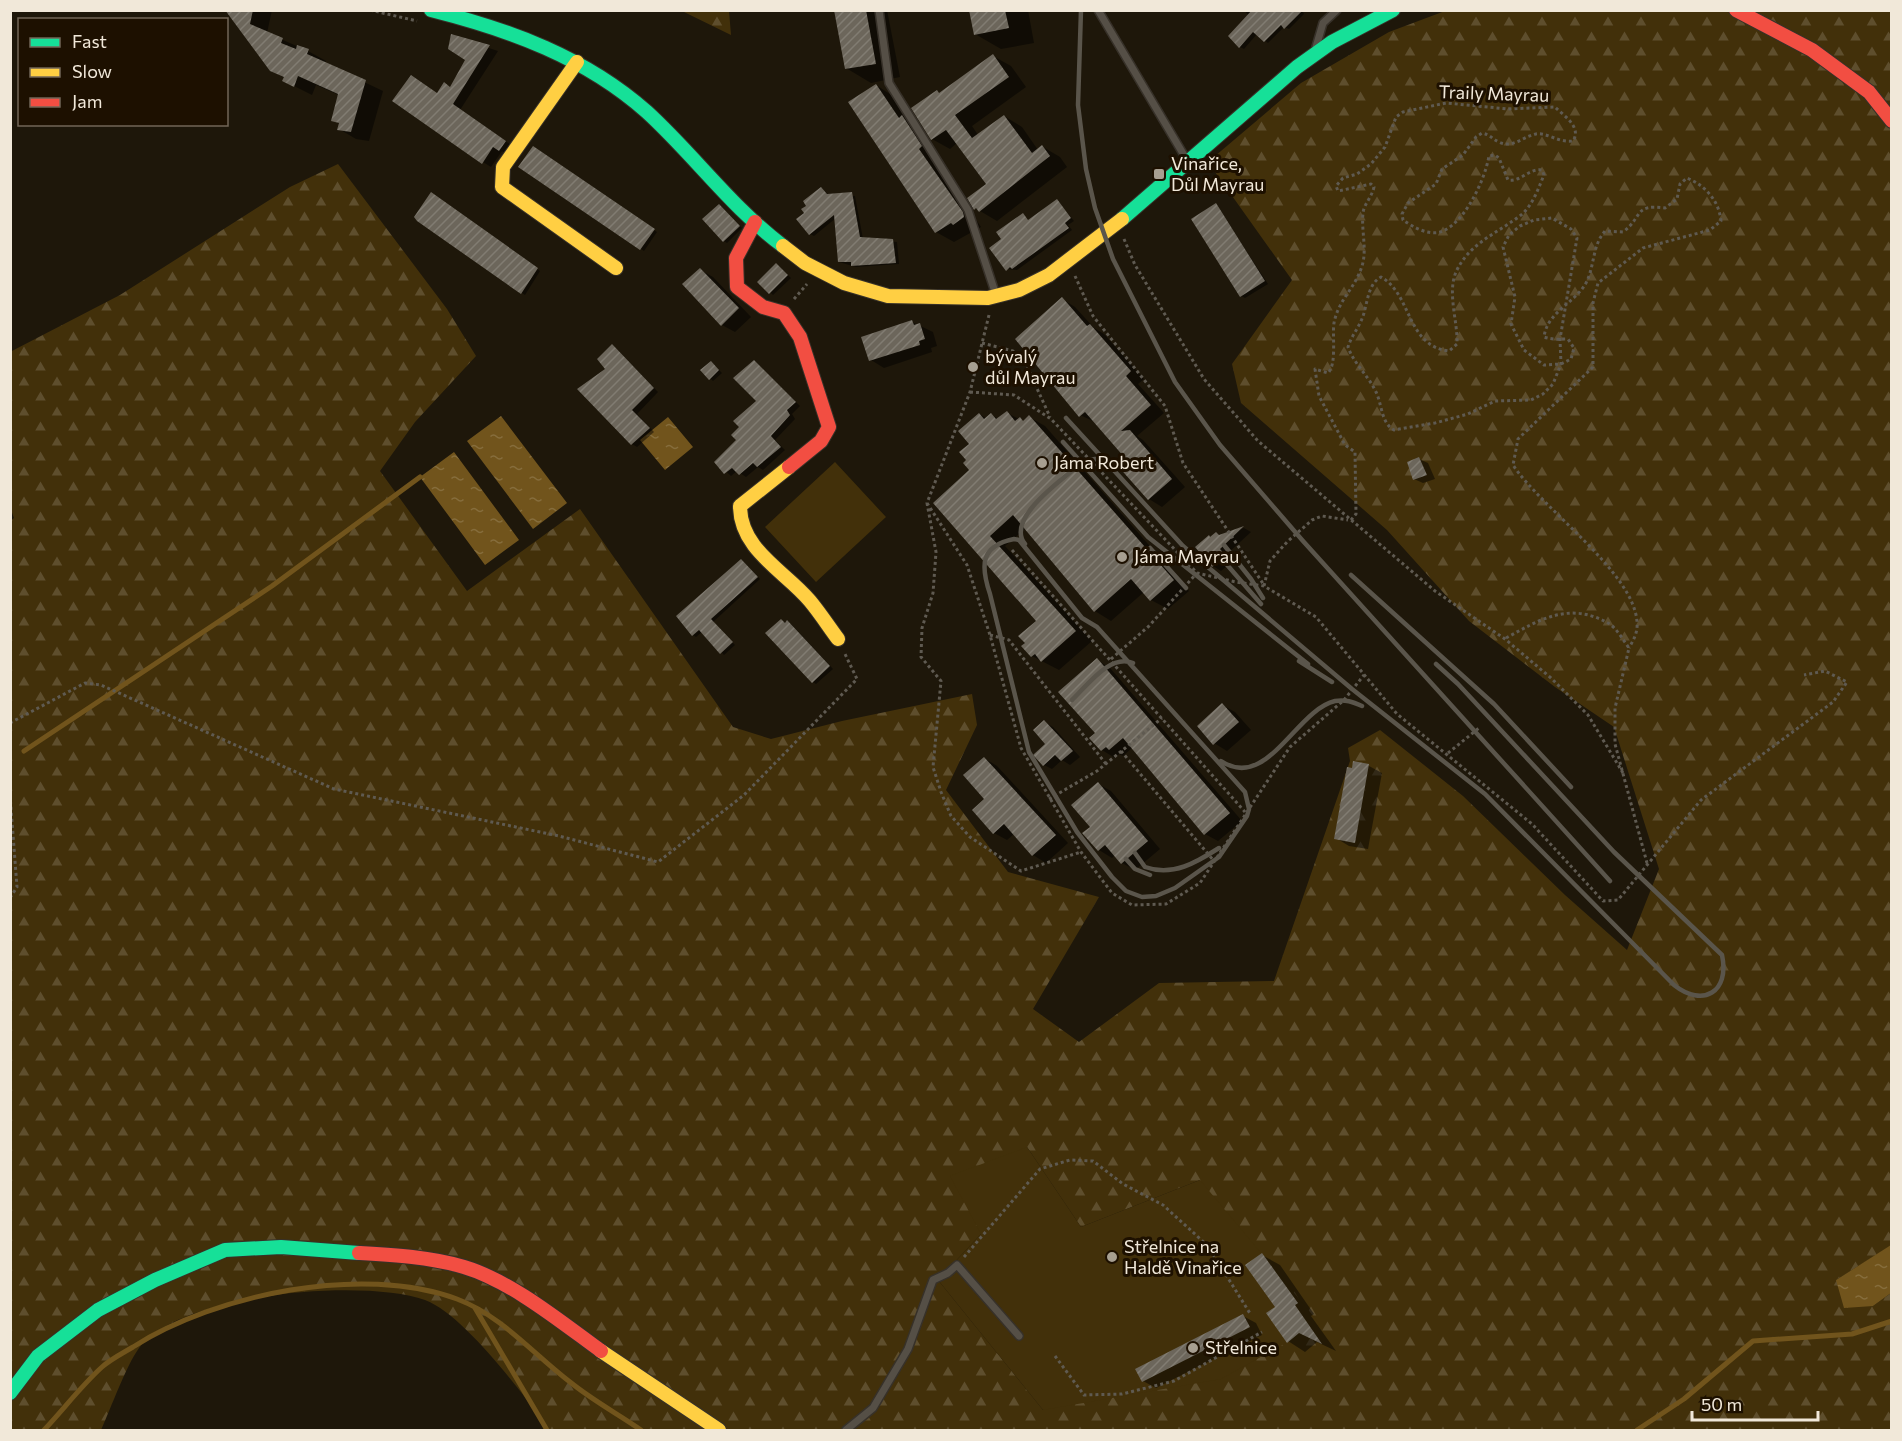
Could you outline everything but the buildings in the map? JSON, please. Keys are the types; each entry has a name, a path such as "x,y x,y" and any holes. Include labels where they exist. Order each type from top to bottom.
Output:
{"street":[{"path":"431,10 471,20 539,43 577,62 615,86 639,107 770,238 803,263 837,282 889,297 995,298 1027,286 1067,262 1190,164 1250,107 1314,55 1358,28 1394,10"},
{"path":"1736,10 1812,50 1869,92 1892,121"},
{"path":"577,62 502,167 502,187 616,268"},
{"path":"755,222 736,258 737,287 763,307 784,313 800,337 829,427 821,441 740,506 738,516 748,539 809,600 838,639"},
{"path":"10,1393 39,1356 98,1310 155,1280 225,1250 281,1247 414,1257 465,1267 528,1298 626,1370 719,1431"}],"lane":[{"path":"879,10 889,83 968,210 995,298"},
{"path":"1098,10 1190,164"},
{"path":"1314,55 1323,23 1336,10"},
{"path":"846,1431 873,1408 908,1349 933,1280 948,1273 957,1264 1020,1336"}],"path":[{"name":"Traily Mayrau","path":"1351,520 1356,514 1355,452 1345,445 1319,396 1315,369 1328,372 1331,369 1334,358 1332,340 1336,309 1361,270 1365,241 1363,211 1374,187 1371,184 1338,192 1336,186 1343,178 1357,174 1371,164 1384,147 1396,117 1420,107 1446,103 1508,109 1554,106 1576,128 1573,141 1563,142 1537,134 1510,144 1498,142 1492,135 1482,134 1476,137 1463,155 1442,169 1436,184 1408,203 1402,214 1403,220 1423,231 1443,231 1469,207 1487,167 1489,156 1495,155 1499,158 1508,180 1514,181 1535,169 1542,170 1544,175 1534,200 1522,214 1471,249 1455,273 1453,308 1458,327 1457,344 1449,351 1430,346 1414,325 1391,282 1381,277 1376,280 1362,320 1348,347 1352,358 1365,372 1376,392 1389,427 1406,430 1468,414 1495,401 1531,400 1543,394 1552,384 1561,364 1571,358 1574,348 1568,339 1545,338 1546,327 1586,284 1598,239 1605,231 1623,232 1632,225 1639,212 1648,206 1665,208 1677,199 1680,184 1687,178 1696,182 1719,205 1721,221 1710,230 1643,248 1598,284 1593,303 1593,367 1518,439 1513,465 1525,483 1603,562 1628,592 1637,620 1637,633 1629,648"},
{"path":"1552,218 1572,229 1577,238 1566,303 1560,339 1561,364 1544,365 1524,350 1511,324 1515,297 1503,247 1509,235 1520,226 1534,220 1552,218"},
{"path":"1117,224 1135,265 1204,379 1258,441 1435,591 1505,639 1551,678 1587,715 1623,773"},
{"path":"1067,262 1082,287 1093,316 1165,406 1183,463 1264,586"},
{"path":"784,313 808,283"},
{"path":"995,298 970,392 927,503 936,552 933,593 922,628 921,657 941,681 933,767 948,808 970,837 1021,871 1081,852"},
{"path":"982,343 1013,351 1024,362 1051,419"},
{"path":"970,392 1014,395 1051,419 1197,573 1264,586 1316,617 1397,714 1448,753 1532,824 1603,901 1618,900 1701,800 1833,702 1847,682 1825,671 1804,675"},
{"path":"927,503 967,565 990,635 1021,748 1081,852 1112,893 1132,905 1166,904 1200,883 1290,747 1344,700 1364,675"},
{"path":"1264,586 1270,561 1312,520 1322,516 1351,520"},
{"path":"1012,550 1245,812"},
{"path":"1111,659 1149,626 1197,573"},
{"path":"1505,639 1546,616 1578,614 1609,623 1629,648 1615,708 1615,744 1647,864"},
{"path":"990,635 1009,640 1106,764"},
{"path":"10,723 85,683 101,685 333,789 559,836 658,862 744,795 857,679 838,639"},
{"path":"1049,799 1106,764 1162,718"},
{"path":"1448,753 1479,728"},
{"path":"1121,751 1214,861"},
{"path":"10,795 17,886 10,898"},
{"path":"957,1264 1040,1169 1070,1160 1093,1161 1123,1184 1163,1205 1208,1246 1251,1315"},
{"path":"1055,1356 1084,1395 1122,1394 1174,1381 1262,1332"}],"green space":[{"path":"682,11 729,11 731,35"},
{"path":"1445,11 1891,11 1892,1245 1836,1280 1873,1306 1891,1293 1891,1430 550,1430 493,1358 441,1308 425,1300 397,1293 361,1290 274,1295 231,1303 192,1314 160,1329 139,1348 124,1376 101,1430 11,1430 10,521 14,518 10,507 10,352 120,295 290,187 338,164 447,309 476,356 415,422 380,471 467,591 580,509 733,727 771,739 842,721 972,694 977,725 946,790 1008,872 1099,897 1033,1009 1079,1042 1159,983 1274,981 1350,761 1348,748 1380,730 1463,796 1565,895 1627,950 1659,869 1614,727 1555,687 1469,621 1387,530 1241,403 1232,364 1292,280 1208,162 1301,83 1389,32","holes":["1027,1147 1081,1227 1200,1180 1043,1410 938,1280 981,1234"]},
{"path":"835,462 886,517 816,582 765,527"},
{"name":"Střelnice na Haldě Vinařice","path":"1027,1147 1081,1227 1200,1180 1320,1324 1221,1379 1043,1410 938,1280 981,1234 950,1176"}],"water":[{"path":"501,416 567,503 533,529 467,441"},
{"path":"668,417 693,447 665,470 640,440"},
{"path":"454,452 519,540 485,565 420,477"},
{"path":"1891,1245 1891,1293 1873,1306 1844,1308 1836,1280"}],"waterway":[{"path":"24,751 272,586 420,477"},
{"path":"44,1430 106,1364 167,1328 205,1312 247,1299 290,1290 335,1285 378,1284 419,1289 457,1299 473,1306 503,1325 578,1389 641,1430"},
{"path":"475,1308 547,1430"},
{"path":"1637,1430 1684,1399 1753,1341 1852,1334 1892,1321"}],"railway":[{"path":"1081,10 1078,105 1086,169 1095,208 1113,259 1175,382 1220,445 1303,541 1610,881"},
{"path":"1066,418 1183,546 1352,689 1485,794 1674,985 1695,995 1704,995 1718,987 1722,979 1722,955 1614,852 1458,684 1436,664"},
{"path":"1063,442 1148,537 1308,664"},
{"path":"1025,544 1021,534 1023,522 1040,499 1084,461 1095,459 1106,462"},
{"path":"1014,539 1019,540 1082,618 1097,627 1245,792 1249,809 1247,816 1219,857 1175,888 1156,896 1142,897 1126,891 1112,877 1077,832 1029,752 984,567 989,552 994,547 1014,539"},
{"path":"1224,545 1263,598"},
{"path":"1150,548 1186,588"},
{"path":"1222,559 1261,604"},
{"path":"1351,575 1494,704 1571,787"},
{"path":"1072,700 1099,672 1116,663 1124,661 1133,663"},
{"path":"1299,661 1332,682"},
{"path":"1221,761 1238,768 1253,766 1281,746 1321,707 1339,700 1362,706"},
{"path":"1135,853 1145,867 1165,870 1193,863 1219,848"},
{"path":"1126,859 1135,869 1150,875"}],"traffic: fast":[{"path":"431,10 518,37 572,61 598,76 647,112 747,215 783,246"},
{"path":"1122,219 1297,67 1332,42 1393,10"},
{"path":"10,1393 38,1356 98,1310 155,1280 225,1250 281,1247 359,1253"}],"traffic: slow":[{"path":"577,62 503,167 502,187 616,268"},
{"path":"783,246 805,263 844,283 888,296 988,298 1019,290 1049,275 1122,219"},
{"path":"789,467 740,506 742,521 747,535 756,547 810,601 838,639"},
{"path":"601,1351 719,1430"}],"traffic: jam":[{"path":"1736,10 1812,50 1869,92 1892,121"},
{"path":"755,222 736,258 737,287 763,307 784,313 800,337 829,427 821,441 789,467"},
{"path":"359,1253 438,1261 482,1273 535,1303 601,1351"}],"place":[{"name":"Vinařice, Důl Mayrau","path":"1159,174"},
{"name":"bývalý důl Mayrau","path":"973,367"},
{"name":"Jáma Robert","path":"1042,463"},
{"name":"Jáma Mayrau","path":"1122,557"},
{"name":"Střelnice na Haldě Vinařice","path":"1112,1257"},
{"name":"Střelnice","path":"1193,1348"}]}
